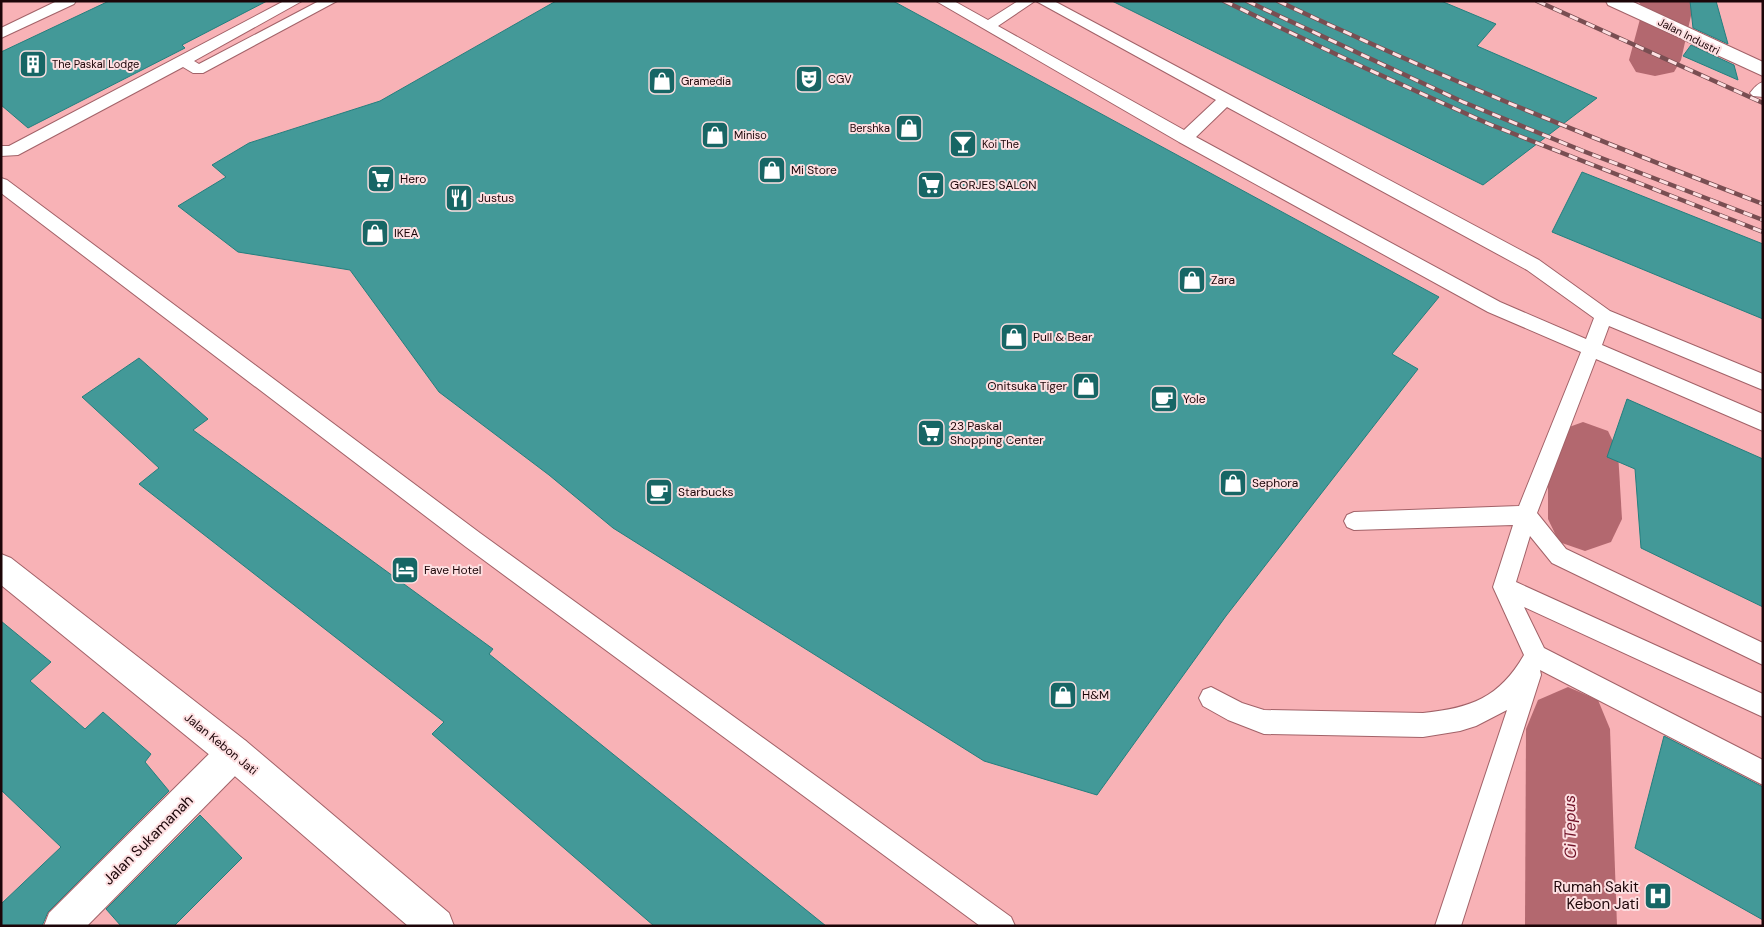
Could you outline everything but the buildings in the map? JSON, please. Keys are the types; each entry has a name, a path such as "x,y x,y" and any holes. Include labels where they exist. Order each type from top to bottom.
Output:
{"main road":[{"name":"Jalan Industri","path":"1622,4 1763,70"},
{"name":"Jalan Kebon Jati","path":"1,567 234,754 436,926"},
{"name":"Jalan Sukamanah","path":"62,926 234,754"}],"lane":[{"path":"1,34 69,1"},
{"path":"1,151 12,151 294,1"},
{"path":"183,60 198,70 330,1"},
{"path":"943,1 1185,138 1494,307 1763,423"},
{"path":"989,26 1028,1"},
{"path":"1043,1 1533,265 1604,316 1763,382"},
{"path":"1185,138 1225,100"},
{"path":"1,184 473,540 1002,926"},
{"path":"1604,316 1526,515 1504,587 1536,656 1763,773"},
{"path":"1354,521 1526,515"},
{"path":"1526,515 1559,556 1763,654"},
{"path":"1504,587 1763,706"},
{"path":"1211,698 1236,712 1264,722 1422,725 1446,723 1468,718 1488,709 1508,694 1525,677 1536,656"},
{"path":"1448,926 1536,656"}],"waterway":[{"name":"Ci Tepus","path":"1655,60 1668,7 1663,1"},
{"name":"Ci Tepus","path":"1583,452 1585,519"},
{"name":"Ci Tepus","path":"1568,729 1571,926"}],"railway":[{"path":"1224,1 1489,124 1763,232"},
{"path":"1247,1 1463,102 1583,151 1763,220"},
{"path":"1278,1 1519,107 1763,204"},
{"path":"1537,1 1763,103"}],"place":[{"name":"The Paskal Lodge","path":"33,64"},
{"name":"CGV","path":"809,79"},
{"name":"Gramedia","path":"662,81"},
{"name":"Bershka","path":"909,128"},
{"name":"Miniso","path":"715,135"},
{"name":"Koi The","path":"963,144"},
{"name":"Mi Store","path":"772,170"},
{"name":"Hero","path":"381,179"},
{"name":"GORJES SALON","path":"931,185"},
{"name":"Justus","path":"459,198"},
{"name":"IKEA","path":"375,233"},
{"name":"Zara","path":"1192,280"},
{"name":"Pull & Bear","path":"1014,337"},
{"name":"Onitsuka Tiger","path":"1086,386"},
{"name":"Yole","path":"1164,399"},
{"name":"23 Paskal Shopping Center","path":"931,433"},
{"name":"Sephora","path":"1233,483"},
{"name":"Starbucks","path":"659,492"},
{"name":"Fave Hotel","path":"405,570"},
{"name":"H&M","path":"1063,695"},
{"name":"Rumah Sakit Kebon Jati","path":"1658,896"}]}
